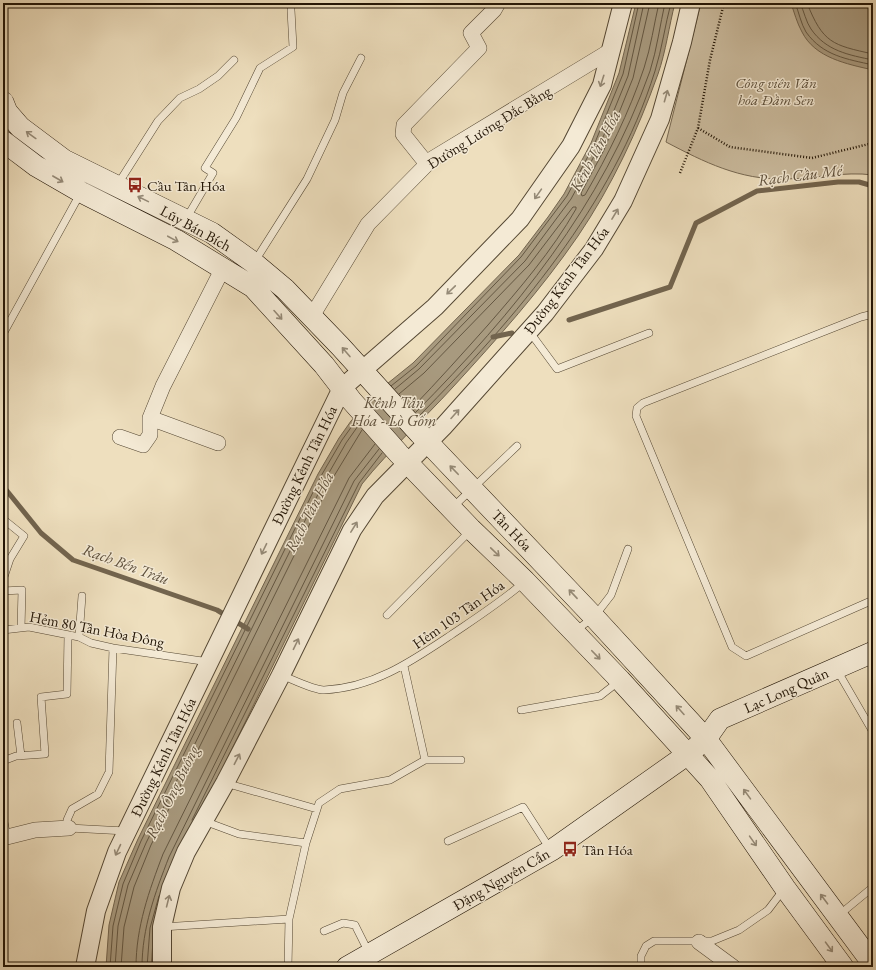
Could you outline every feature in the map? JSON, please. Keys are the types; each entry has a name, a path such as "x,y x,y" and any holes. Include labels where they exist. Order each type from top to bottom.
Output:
{"main road":[{"name":"Lũy Bán Bích","path":"3,102 8,112 20,127 64,160 212,233 254,263 285,289 312,316 366,376"},
{"name":"Lũy Bán Bích","path":"3,141 36,166 81,192 176,240 253,287 324,365 346,394"},
{"path":"366,376 424,438"},
{"path":"346,394 404,458"},
{"name":"Tân Hóa","path":"424,438 594,617 706,739 873,964"},
{"name":"Tân Hóa","path":"404,458 471,529 525,581 620,680 710,779 785,888 842,967"},
{"name":"Lạc Long Quân","path":"688,754 706,739 720,719 873,652"},
{"name":"Đặng Nguyên Cẩn","path":"347,967 373,961 552,850 688,754"}],"street":[{"path":"427,164 403,134 404,125 479,48 471,33 494,10 498,3"},
{"name":"Đường Kênh Tân Hóa","path":"85,967 96,911 105,881 236,606 346,394 435,307 520,219 572,146 602,85 623,3"},
{"name":"Đường Kênh Tân Hóa","path":"162,967 162,927 171,888 186,852 281,675 352,530 375,496 404,458 529,331 594,249 623,201 660,119 682,42 691,3"},
{"name":"Đường Lương Đắc Bằng","path":"312,316 368,224 432,159 610,51"},
{"path":"120,437 143,445 150,434 150,418 163,386 223,268"},
{"path":"150,418 218,443"},
{"path":"5,837 35,830 69,828"},
{"path":"700,942 733,967"}],"lane":[{"path":"186,220 213,173 205,168 236,118 260,68 293,47 290,10"},
{"path":"254,263 307,179 335,120 343,93 361,58"},
{"path":"117,186 158,121 180,98 218,76 234,60"},
{"path":"3,334 81,192"},
{"path":"873,314 854,320 643,403 637,408 636,416 732,647 746,656 873,600"},
{"path":"529,331 557,369 649,333"},
{"path":"452,509 517,446"},
{"path":"3,519 24,536 10,559 3,580"},
{"path":"387,616 471,529"},
{"path":"573,632 594,617 611,595 628,549"},
{"name":"Hẻm 103 Tân Hóa","path":"281,675 322,690 356,686 404,666 505,599 525,581"},
{"path":"3,591 22,590 21,628"},
{"path":"79,638 82,596"},
{"name":"Hẻm 80 Tân Hòa Đông","path":"3,630 29,627 68,635 91,643 114,648 209,662"},
{"path":"3,761 21,756 44,754 41,697 67,694 68,635"},
{"path":"114,648 109,772 98,794 72,809 67,820 69,828 128,831"},
{"name":"Hẻm 103 Tân Hóa","path":"404,666 425,760"},
{"path":"836,668 873,732"},
{"path":"521,710 600,696 620,680"},
{"path":"17,723 21,756"},
{"path":"288,967 290,919 306,843 319,803 340,789 390,780 425,760 461,760"},
{"path":"3,772 3,784"},
{"path":"224,783 317,809"},
{"path":"448,841 523,807 552,850"},
{"path":"3,817 5,837"},
{"path":"203,821 239,834 306,843"},
{"path":"838,917 873,887"},
{"path":"641,967 641,956 646,946 654,941 712,941 739,930 768,910 785,888"},
{"path":"162,927 290,919"},
{"path":"324,931 343,923 356,925 373,961"}],"path":[{"path":"680,174 698,128 710,60 724,3"},
{"path":"698,128 730,147 812,158 873,143"}],"green space":[{"name":"Công viên Văn hóa Đầm Sen","path":"701,3 873,3 873,175 851,174 795,179 768,179 737,173 708,163 666,142"}],"water":[{"name":"Kênh Tân Hóa - Lò Gốm","path":"636,3 675,3 658,74 633,137 613,178 578,236 549,276 518,314 453,387 362,484 177,861 154,929 151,967 106,967 109,925 119,882 138,839 318,474 339,438 351,421 377,392 413,363 519,255 564,194 591,143 619,73"},
{"path":"791,3 873,3 873,70 843,62 823,54 815,48 802,32"}],"waterway":[{"name":"Rạch Cầu Mé","path":"569,320 670,287 696,223 757,191 838,182 859,182 873,186"},
{"name":"Rạch Cầu Mé","path":"493,337 512,333"},
{"name":"Rạch Bến Trâu","path":"3,486 41,533 73,560 217,610 248,629"}],"place":[{"name":"Cầu Tân Hóa","path":"135,185"},
{"name":"Tân Hóa","path":"570,849"}],"water label":[{"name":"Kênh Tân Hóa","path":"595,151"},
{"name":"Rạch Tân Hóa","path":"309,512"},
{"name":"Rạch Ông Buông","path":"172,792"}]}
